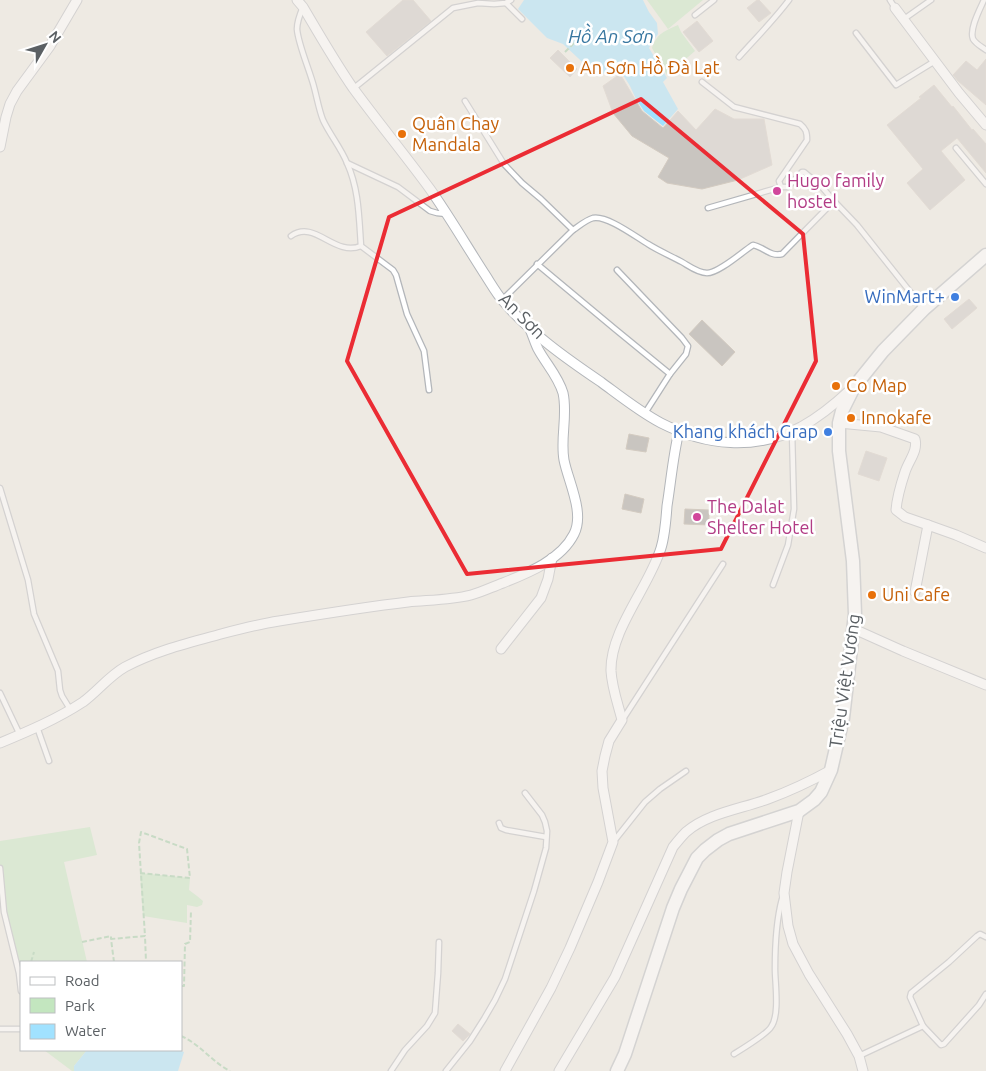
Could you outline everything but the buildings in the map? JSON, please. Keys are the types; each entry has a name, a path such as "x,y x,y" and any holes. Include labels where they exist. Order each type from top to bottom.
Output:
{"street":[{"path":"0,147 10,104 17,91 50,46 77,0"},
{"name":"An Sơn","path":"300,3 354,88 429,188 502,300 530,329 645,413 679,431 707,440 739,444 755,442 792,431 821,414 854,387"},
{"path":"893,4 934,60 986,124"},
{"name":"Triệu Việt Vương","path":"617,1071 625,1054 678,896 698,858 711,845 729,834 799,811 822,792 831,770 843,718 855,614 853,561 839,450 842,411 854,387 883,351 924,309 986,255"},
{"path":"0,743 71,710 110,677 151,655 276,621 470,595 526,574 552,558 570,541 576,530 576,505 562,447 565,415 563,394 556,376 538,348 530,329"},
{"path":"840,423 881,427 915,438 914,454 906,470 896,502 896,510 905,517 986,548"},
{"path":"505,1071 570,948 613,842 603,788 602,771 610,741 622,720 611,672 612,659 619,634 661,548 674,450 679,431"},
{"path":"915,592 928,525"},
{"path":"501,649 541,598 548,579 552,558"},
{"path":"854,629 986,685"},
{"path":"559,1071 616,976 673,847 679,840 687,832 708,819 769,799 831,770"},
{"path":"799,811 784,893 788,926 793,944 809,974 847,1034 859,1056 863,1071"}],"lane":[{"path":"695,15 714,0"},
{"path":"739,57 776,18 789,0"},
{"path":"904,19 931,0"},
{"path":"984,0 972,32 973,39 986,50"},
{"path":"354,88 453,8 478,3 494,4 509,1 522,19"},
{"path":"300,3 297,29 300,42 322,117 347,163 357,194 361,246 392,270 396,276 407,314 424,351 429,390"},
{"path":"856,33 896,85 934,60"},
{"path":"702,82 734,107 800,124 805,128 808,140 779,181 781,187"},
{"path":"465,101 504,164 572,230"},
{"path":"956,148 986,184"},
{"path":"347,163 398,187 430,210 447,214"},
{"path":"708,208 781,187 788,187 804,172 821,186 857,225 924,309"},
{"path":"502,300 572,230 594,218 608,221 625,229 649,245 700,272 707,273 719,269 753,245 776,256 782,254 834,201"},
{"path":"291,236 300,231 305,231 340,246 355,248 361,246"},
{"path":"538,264 670,374"},
{"path":"617,270 688,346 686,354 670,374 645,413"},
{"path":"773,585 788,545 794,509 792,431"},
{"path":"0,488 28,580 34,614 58,671 62,696 71,710"},
{"path":"622,720 723,564"},
{"path":"0,693 20,735"},
{"path":"37,727 49,761"},
{"path":"613,842 645,802 660,788 686,771"},
{"path":"446,1071 470,1041 495,1000 505,979 536,884 546,848 545,822 542,815 525,793"},
{"path":"499,823 501,828 506,830 546,837"},
{"path":"0,868 4,912 20,982"},
{"path":"734,1054 772,1026 776,1006 776,943 784,893"},
{"path":"986,937 980,934 977,936 911,993 910,997 923,1026 940,1045 944,1044 979,1005 986,994"},
{"path":"391,1071 405,1050 428,1026 435,1013 439,942"},
{"path":"859,1056 923,1026"},
{"path":"0,1029 20,1029"}],"path":[{"path":"575,32 577,40"},
{"path":"577,40 583,41"},
{"path":"565,52 577,40"},
{"path":"140,873 190,878 187,849 141,832 139,843 140,873 146,961"},
{"path":"182,986 184,986 185,944 190,942 191,910"},
{"path":"82,942 111,936 114,961"},
{"path":"111,939 145,936"},
{"path":"31,961 34,952"},
{"path":"182,1037 230,1071"}],"highlighted area":[{"path":"641,99 803,234 816,361 721,549 467,574 347,361 389,217"}],"green space":[{"path":"647,0 703,0 668,29"},
{"path":"678,25 695,51 667,75 652,48 659,36"},
{"path":"90,827 97,855 64,862 87,961 20,961 20,986 4,912 0,868 0,841"},
{"path":"140,873 190,878 189,890 203,901 202,905 197,907 187,905 187,923 143,916"},
{"path":"45,1051 86,1051 74,1066 75,1071 72,1071"}],"water":[{"name":"Hồ An Sơn","path":"524,0 643,0 657,23 658,34 649,48 667,78 663,82 678,109 663,126 644,111 620,70 610,74 593,72 563,44 547,38 518,9"},
{"path":"86,1051 184,1052 178,1071 74,1071 74,1066"}],"place":[{"name":"An Sơn Hồ Đà Lạt","path":"570,68"},
{"name":"Quân Chay Mandala","path":"402,134"},
{"name":"Hugo family hostel","path":"777,191"},
{"name":"WinMart+","path":"955,297"},
{"name":"Co Map","path":"836,386"},
{"name":"Innokafe","path":"851,418"},
{"name":"Khang khách Grap","path":"828,432"},
{"name":"The Dalat Shelter Hotel","path":"697,517"},
{"name":"Uni Cafe","path":"872,595"}]}
